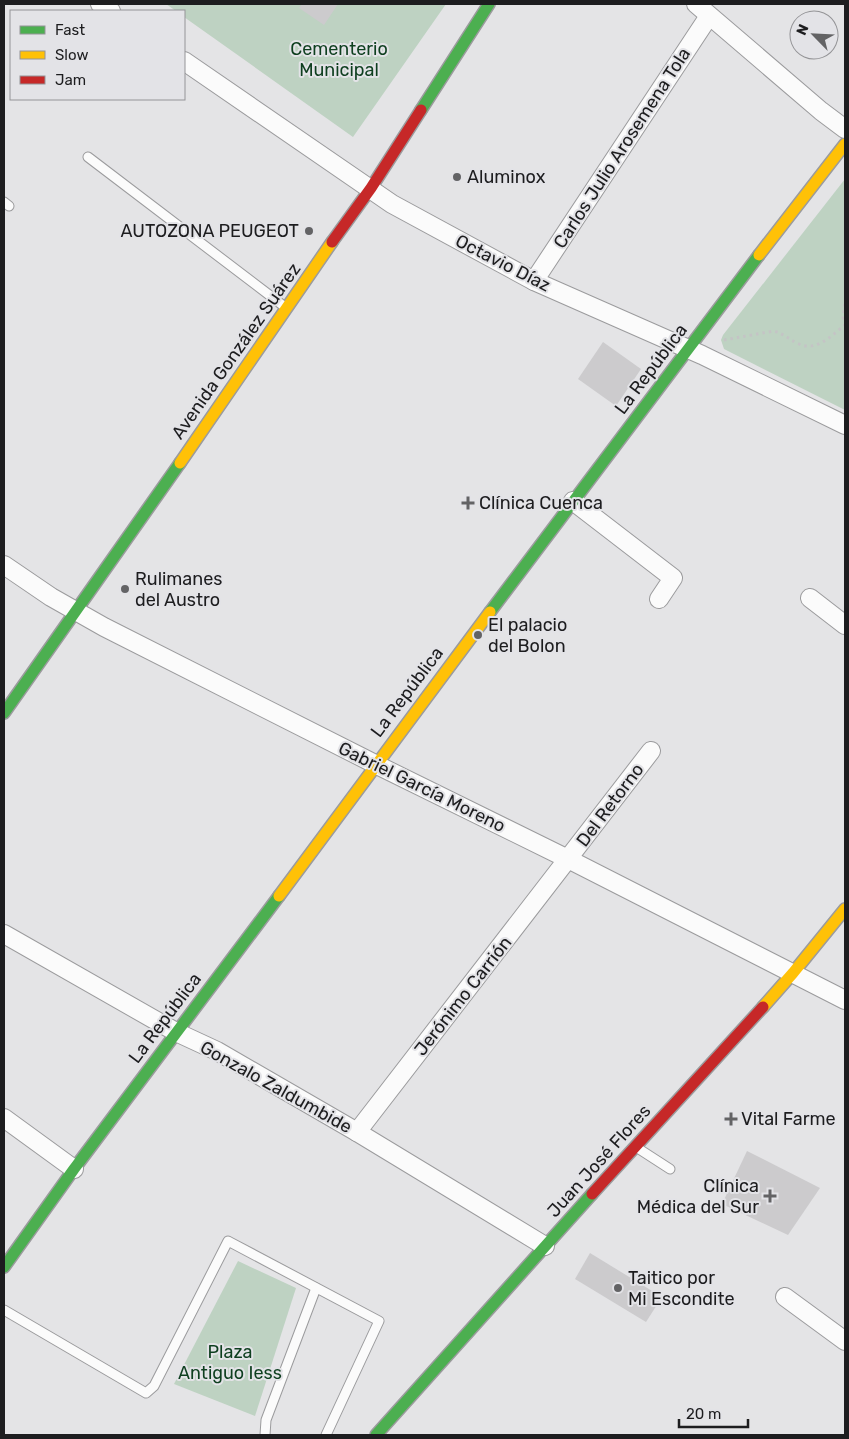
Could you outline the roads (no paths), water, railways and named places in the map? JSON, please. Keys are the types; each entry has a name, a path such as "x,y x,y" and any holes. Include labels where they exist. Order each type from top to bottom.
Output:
{"street":[{"name":"Avenida González Suárez","path":"4,713 372,188 489,4"},
{"path":"696,4 821,111 845,129"},
{"name":"Carlos Julio Arosemena Tola","path":"534,280 709,16"},
{"name":"Octavio Díaz","path":"185,62 372,188 392,204 534,280 689,347 845,425"},
{"name":"La República","path":"4,1267 74,1169 329,829 375,764 689,347 844,147"},
{"path":"573,501 673,578 659,598"},
{"name":"Gabriel García Moreno","path":"4,565 75,611 104,627 845,1000"},
{"path":"810,598 845,625"},
{"name":"Del Retorno","path":"568,859 651,751"},
{"name":"Jerónimo Carrión","path":"357,1132 568,859"},
{"name":"Juan José Flores","path":"376,1435 793,974 845,909"},
{"name":"Gonzalo Zaldumbide","path":"4,934 176,1032 217,1051 357,1132 545,1246"},
{"path":"4,1118 74,1169"},
{"path":"785,1297 845,1342"}],"lane":[{"path":"88,157 287,308"},
{"path":"636,1146 670,1169"},
{"path":"4,1310 146,1394 154,1386 228,1241 379,1321 326,1435"},
{"path":"265,1435 266,1420 316,1288"}],"place":[{"name":"Aluminox","path":"457,177"},
{"name":"AUTOZONA PEUGEOT","path":"309,231"},
{"name":"Clínica Cuenca","path":"468,503"},
{"name":"Rulimanes del Austro","path":"125,589"},
{"name":"El palacio del Bolon","path":"478,635"},
{"name":"Vital Farme","path":"731,1119"},
{"name":"Clínica Médica del Sur","path":"770,1196"},
{"name":"Taitico por Mi Escondite","path":"618,1288"}],"park label":[{"name":"Cementerio Municipal","path":"339,59"},
{"name":"Plaza Antiguo Iess","path":"230,1362"}]}
